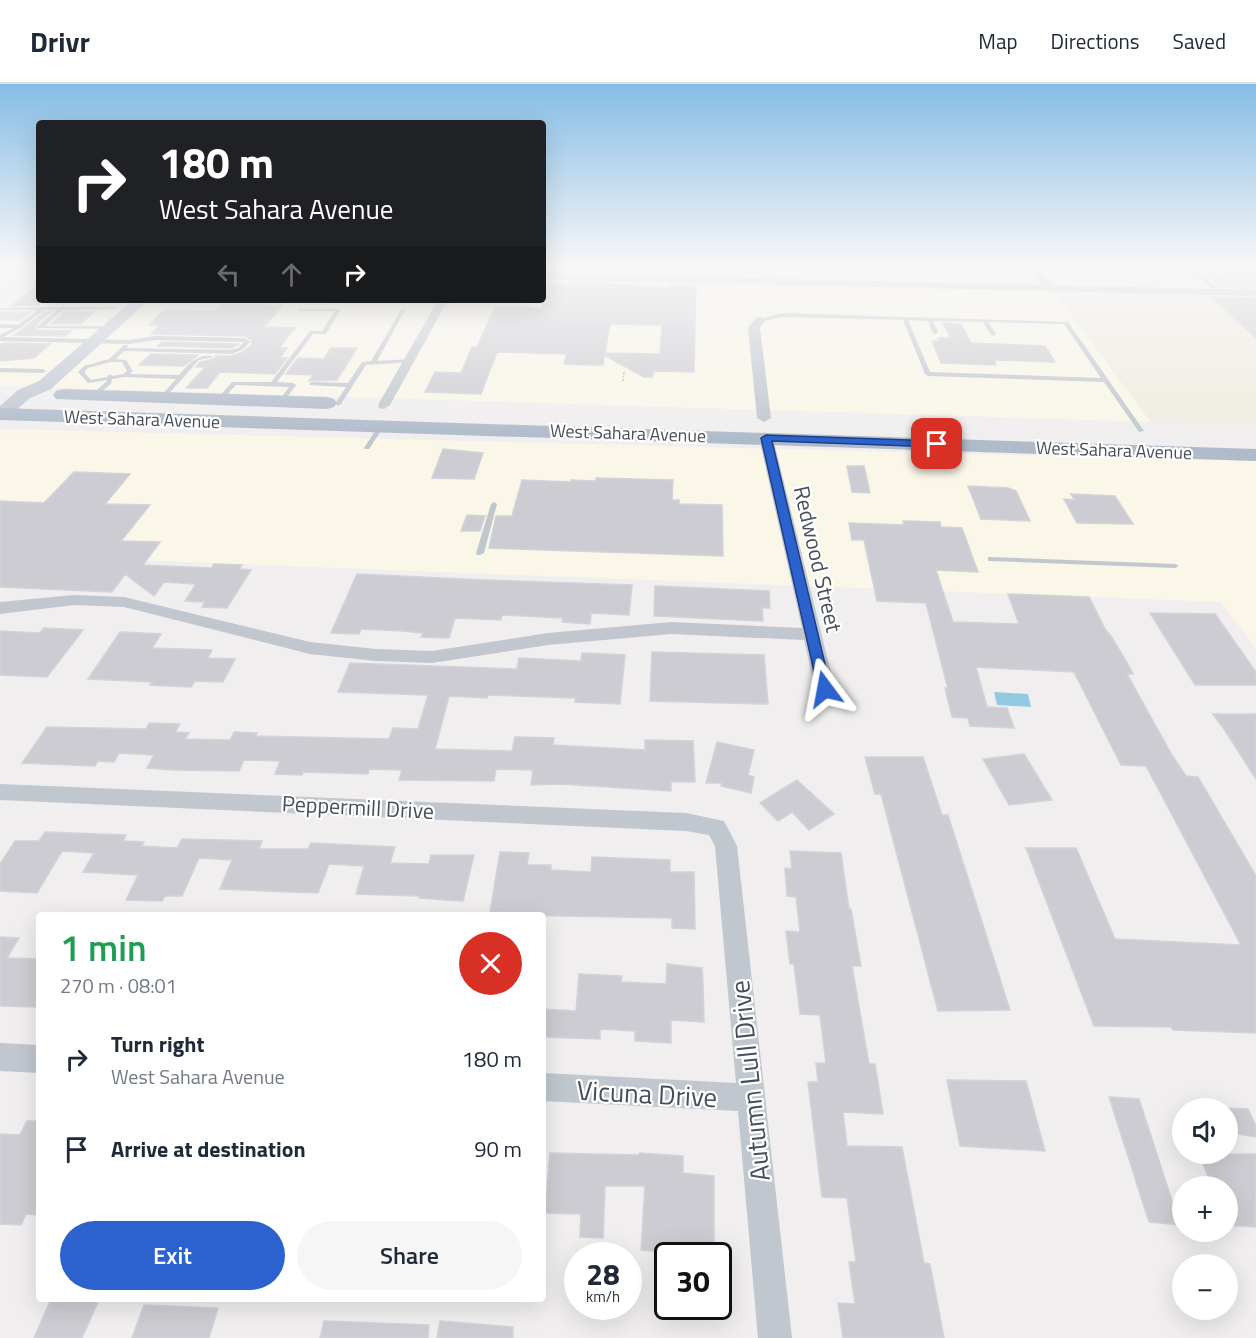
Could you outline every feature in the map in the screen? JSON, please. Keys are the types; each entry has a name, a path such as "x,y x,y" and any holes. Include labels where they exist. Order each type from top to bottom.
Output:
{"main road":[{"name":"West Sahara Avenue","path":"0,394 219,400 277,393 338,404 383,416 407,406"},
{"path":"383,416 394,418 440,410"},
{"name":"West Sahara Avenue","path":"0,414 317,424 383,416 630,433 765,428 1050,448 1256,455"},
{"name":"West Sahara Avenue","path":"742,417 765,428 788,419"},
{"path":"765,428 776,430 806,427 931,425"},
{"name":"West Sahara Avenue","path":"1118,430 1164,431"},
{"path":"1050,448 1105,441 1136,442 1145,439 1146,436 1141,431"}],"street":[{"path":"24,394 27,384 106,324"},
{"path":"0,414 24,394 45,385 67,366 90,336 112,328 115,324"},
{"path":"383,416 430,324"},
{"name":"Redwood Street","path":"757,324 754,328 765,428 825,689"},
{"path":"0,608 54,601 124,602 310,648 422,656 476,651 548,639 671,628 812,634"},
{"name":"Peppermill Drive","path":"0,792 686,822 716,827"},
{"name":"Autumn Lull Drive","path":"716,827 726,846 775,1338"},
{"path":"0,1057 36,1059"},
{"name":"Vicuna Drive","path":"546,1087 751,1098"}],"lane":[{"path":"0,338 23,324"},
{"path":"44,324 40,327 130,342 155,338 244,340 247,342 240,349 232,352 122,350"},
{"path":"277,393 312,332 324,333 330,324"},
{"path":"374,361 395,324"},
{"path":"906,324 928,374 1106,380"},
{"path":"932,324 935,332"},
{"path":"987,324 993,334"},
{"path":"1066,324 1141,431"},
{"path":"0,326 20,326"},
{"path":"0,338 90,336"},
{"path":"111,360 130,342"},
{"path":"162,398 197,359 202,357 239,358"},
{"path":"67,366 86,367 111,360 124,361 130,371 125,375"},
{"path":"338,404 364,363 410,361"},
{"path":"86,367 81,372 90,381 125,375 181,377"},
{"path":"0,370 43,371"},
{"path":"93,396 109,383 110,376"},
{"path":"312,384 350,385"},
{"path":"367,448 383,416"},
{"path":"480,553 494,504"},
{"path":"991,560 1175,566"}],"path":[{"path":"623,381 624,372"}],"shaded area":[{"path":"0,324 254,324 263,330 268,324 1078,324 1151,422 0,386"},
{"path":"0,429 1256,461 1256,649 1221,602 0,555"}],"sand":[{"path":"1078,324 1240,324 1256,338 1256,424 1151,422"}],"water":[{"path":"994,692 1028,694 1031,707 997,705"}],"building":[{"path":"29,324 38,324 36,330 72,331 65,336 14,335"},
{"path":"267,324 264,327 295,328 279,348 287,348 280,358 287,358 275,374 220,372 207,388 186,388 205,367 196,367 200,362 214,359 216,356 232,356 243,352 252,344 251,340 245,336 151,334 160,325 149,325"},
{"path":"488,324 695,324 694,372 654,371 652,377 644,377 604,355 603,365 590,365 564,364 567,354 497,352 481,394 425,392 435,372 461,373 472,347 477,347","holes":["610,324 662,325 660,354 605,353"]},
{"path":"943,324 961,324 971,343 1045,346 1055,362 994,360 996,365 941,363 932,341 939,341 938,338 951,338"},
{"path":"1240,324 1256,324 1256,338"},
{"path":"162,342 239,344 231,348 158,346"},
{"path":"3,343 50,344 34,358 0,361 0,345"},
{"path":"331,348 357,348 337,380 309,381 313,375 286,374 298,358 324,359"},
{"path":"151,354 198,355 184,366 139,365"},
{"path":"443,449 483,453 474,479 432,478"},
{"path":"847,466 864,466 870,493 852,492"},
{"path":"74,472 130,474 105,504 150,505 121,541 160,542 143,565 212,568 214,564 242,565 239,569 251,570 227,608 202,607 205,602 185,601 196,584 164,582 154,596 125,574 112,592 0,587 0,501 44,503"},
{"path":"596,478 673,480 672,500 679,500 679,504 722,505 723,556 489,548 496,516 512,516 522,480 571,482 571,480 596,481"},
{"path":"968,486 1008,488 1016,491 1030,521 981,519"},
{"path":"1071,494 1115,496 1133,524 1077,523 1064,499 1075,500"},
{"path":"467,515 485,516 480,531 461,531"},
{"path":"903,521 940,522 941,527 962,528 978,572 936,570 953,622 1019,624 1008,594 1089,597 1105,629 1129,666 1133,674 1127,674 1172,755 1186,776 1198,777 1256,876 1256,1033 1173,1030 1171,1027 1094,1026 1026,848 1076,848 1115,939 1241,945 1146,766 1121,765 1074,672 976,667 987,707 1007,708 1014,728 970,726 968,718 952,717 945,688 948,689 926,603 877,601 864,540 852,540 849,523 904,525"},
{"path":"357,574 632,585 629,615 591,613 590,624 562,622 563,618 502,615 501,620 455,618 449,638 421,637 423,633 361,629 359,634 331,633"},
{"path":"655,586 769,591 770,608 762,608 763,621 654,616"},
{"path":"1150,613 1215,614 1256,672 1256,685 1195,685"},
{"path":"44,628 83,630 47,677 0,675 0,631 40,633"},
{"path":"120,632 161,634 152,648 212,650 208,658 235,659 223,682 195,681 191,687 150,685 152,682 88,679"},
{"path":"652,652 764,655 768,704 650,701"},
{"path":"582,653 625,655 620,704 575,702 576,698 449,696 435,749 512,751 515,737 554,738 553,745 645,750 645,740 693,741 695,782 671,782 671,791 561,784 531,785 533,770 496,769 494,781 399,780 402,770 369,769 368,774 303,772 302,775 275,774 280,761 244,760 239,771 174,770 147,768 154,755 119,753 114,762 98,761 95,766 22,763 47,727 146,729 149,723 180,724 175,732 189,733 185,739 230,740 234,732 257,733 255,736 389,739 393,728 418,729 428,695 338,692 350,663 517,669 519,658 581,661"},
{"path":"1213,714 1256,714 1256,779 1224,729"},
{"path":"717,742 754,750 748,775 754,777 751,793 721,786 722,783 706,783"},
{"path":"1024,754 1052,800 1009,805 983,759"},
{"path":"865,757 923,757 942,815 948,815 1010,1010 938,1011 881,794 875,794"},
{"path":"797,780 834,814 809,830 792,812 778,821 760,803"},
{"path":"45,832 126,835 123,841 144,842 141,846 177,848 182,839 262,841 259,849 308,849 311,843 395,847 390,863 429,864 431,855 474,855 463,901 419,898 420,896 356,894 364,866 329,864 318,893 220,889 232,860 199,858 182,896 165,896 162,901 126,900 138,875 83,872 94,853 62,851 37,893 0,891 0,864 15,841 39,841"},
{"path":"790,851 841,853 849,909 851,909 861,966 852,966 869,1064 875,1064 883,1114 843,1112 847,1146 902,1147 924,1263 930,1264 944,1338 843,1338 838,1303 855,1304 849,1262 856,1262 847,1198 822,1197 808,1082 818,1082 816,1063 826,1063 820,1015 800,1014 794,964 790,964 786,931 800,932 796,897 787,896 785,868 792,869"},
{"path":"500,852 529,853 527,865 551,865 551,870 591,872 592,857 670,860 670,872 694,872 695,929 672,928 672,918 546,916 546,912 490,912"},
{"path":"0,937 19,938 7,958 36,959 36,1007 0,1006"},
{"path":"667,964 702,968 704,1022 671,1020 671,1043 635,1041 635,1031 600,1029 600,1039 546,1037 546,1009 576,1011 579,974 622,976 621,982 666,984"},
{"path":"947,1080 1026,1081 1045,1151 960,1146"},
{"path":"1109,1097 1139,1099 1172,1200 1172,1224 1149,1222"},
{"path":"1238,1109 1248,1109 1256,1126 1256,1137 1238,1134"},
{"path":"27,1121 36,1121 36,1215 26,1214 21,1225 0,1224 0,1134 20,1135"},
{"path":"550,1153 639,1155 640,1153 683,1156 683,1173 714,1176 714,1242 654,1242 654,1251 642,1250 645,1186 605,1186 603,1238 580,1237 581,1214 546,1213"},
{"path":"1238,1154 1256,1154 1256,1227 1238,1226 1238,1176 1208,1176 1203,1164 1238,1164"},
{"path":"50,1302 98,1302 82,1338 34,1338"},
{"path":"144,1305 218,1308 209,1338 132,1338"},
{"path":"324,1321 429,1325 428,1338 320,1338"},
{"path":"440,1321 513,1327 513,1338 437,1338"}],"route":[{"path":"825,689 766,438 937,444"}]}
